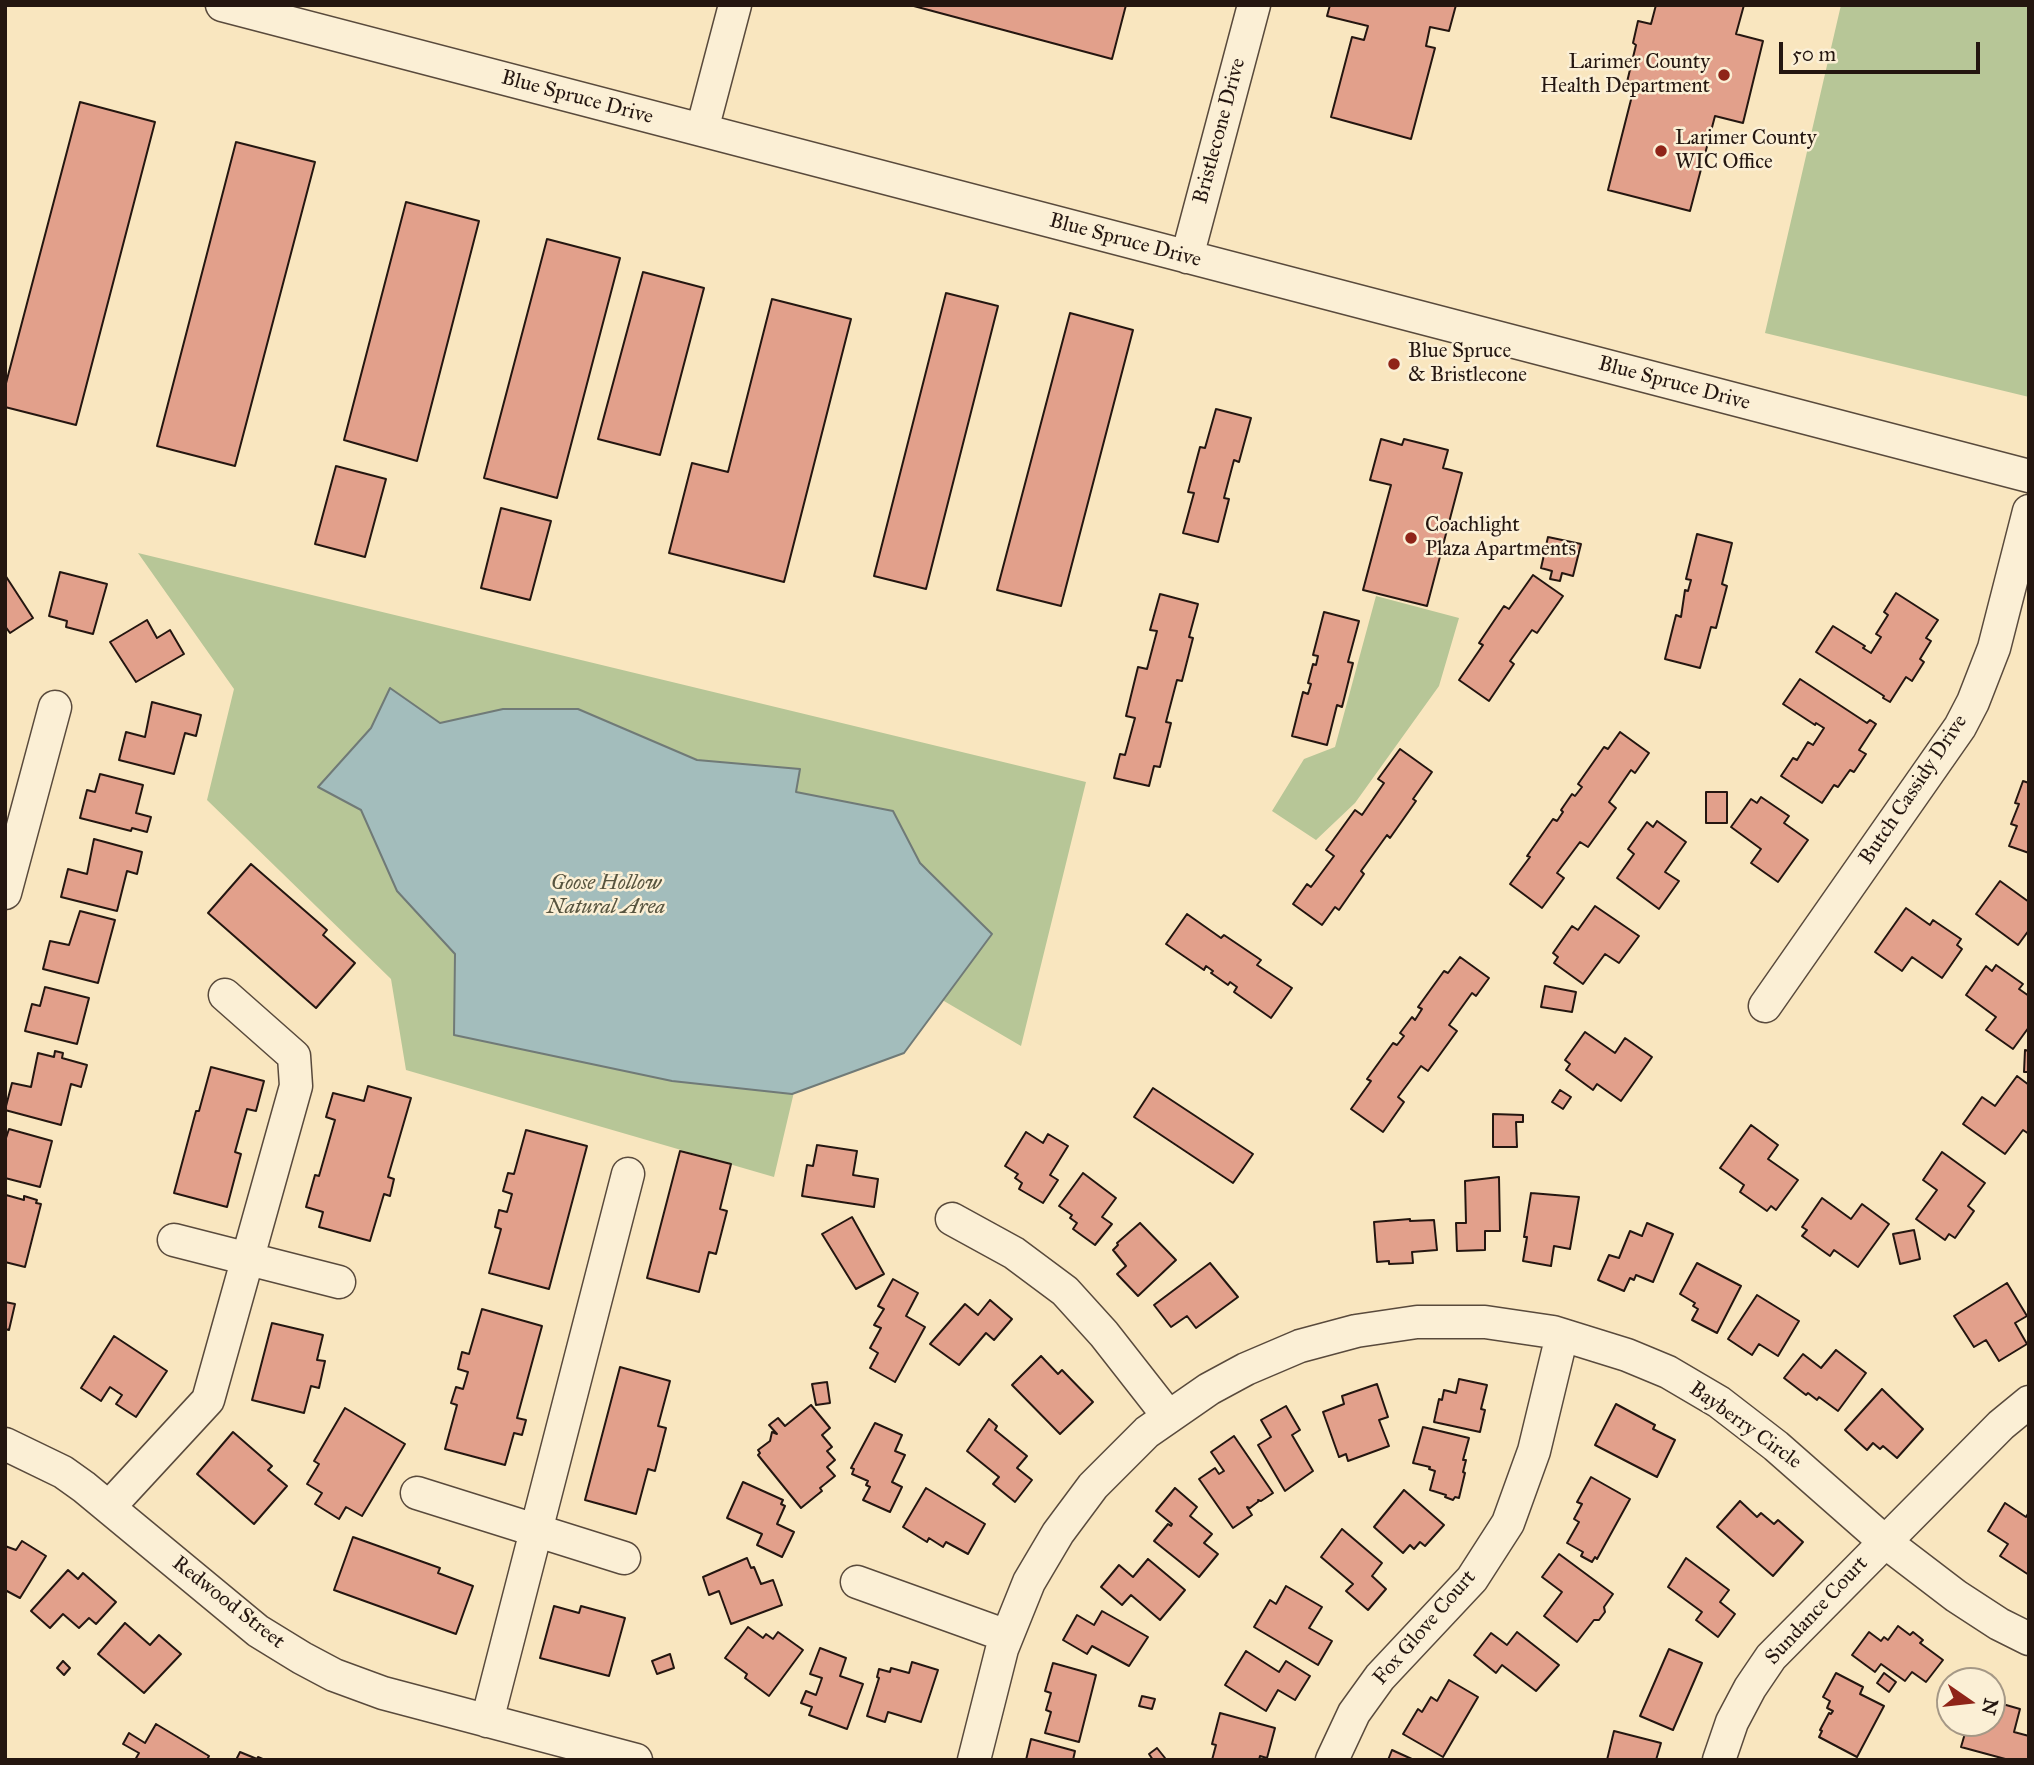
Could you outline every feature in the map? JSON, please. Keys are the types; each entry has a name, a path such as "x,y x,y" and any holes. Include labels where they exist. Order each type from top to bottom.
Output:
{"street":[{"name":"Blue Spruce Drive","path":"222,5 2029,476"},
{"path":"702,130 735,5"},
{"name":"Bristlecone Drive","path":"1187,257 1254,5"},
{"name":"Butch Cassidy Drive","path":"1765,1006 1960,727 1994,648 2029,511"},
{"path":"5,893 55,707"},
{"path":"110,1506 208,1400 296,1086 294,1056 225,995"},
{"path":"487,1721 628,1174"},
{"path":"951,1219 1014,1254 1065,1292 1104,1334 1169,1417"},
{"path":"174,1240 339,1282"},
{"name":"Bayberry Circle","path":"974,1760 1002,1649 1029,1581 1058,1533 1093,1486 1147,1432 1209,1389 1246,1369 1300,1346 1356,1331 1417,1322 1485,1322 1562,1335 1627,1355 1668,1372 1719,1402 1783,1451 1884,1541 1956,1596 1999,1624 2029,1639"},
{"name":"Fox Glove Court","path":"1332,1760 1354,1713 1380,1677 1472,1579 1508,1523 1534,1451 1562,1335"},
{"name":"Sundance Court","path":"1719,1760 1738,1711 1771,1657 2001,1425 2029,1402"},
{"name":"Redwood Street","path":"5,1444 63,1472 110,1506 258,1631 334,1675 383,1693 636,1760"},
{"path":"417,1493 624,1558"},
{"path":"857,1582 1007,1636"}],"green space":[{"path":"1841,5 2029,5 2029,397 1765,333"},
{"name":"Goose Hollow Natural Area","path":"138,553 1086,782 1021,1046 831,935 774,1177 406,1070 391,979 207,800 234,689"},
{"path":"1376,596 1459,618 1439,686 1355,803 1316,840 1272,811 1304,759 1335,747"}],"water":[{"path":"390,688 440,723 503,709 578,709 697,760 800,769 796,792 893,811 920,863 992,934 904,1053 792,1094 672,1081 454,1035 455,954 397,891 361,810 318,787 371,728"}],"building":[{"path":"910,5 1126,5 1112,59"},
{"path":"1330,5 1456,5 1449,31 1430,27 1426,46 1435,48 1411,139 1331,117 1352,37 1364,40 1368,26 1327,16"},
{"path":"1656,5 1744,5 1736,34 1763,41 1743,123 1715,116 1690,211 1608,190 1635,84 1627,82 1636,45 1633,43 1638,21 1651,24"},
{"path":"80,102 155,122 76,425 5,407 5,387"},
{"path":"236,142 315,162 235,466 157,446"},
{"path":"406,202 479,221 417,461 344,440"},
{"path":"547,239 620,258 557,498 484,478"},
{"path":"643,272 704,288 660,455 598,439"},
{"path":"946,293 998,306 926,589 874,576"},
{"path":"772,299 851,319 784,582 669,553 692,463 728,472"},
{"path":"1070,313 1133,330 1061,606 997,590"},
{"path":"1216,409 1251,418 1239,462 1234,460 1224,498 1229,499 1218,542 1183,533 1194,493 1188,492 1200,447 1205,448"},
{"name":"Coachlight Plaza Apartments","path":"1381,439 1402,445 1404,439 1448,450 1443,468 1462,473 1427,606 1363,590 1391,485 1370,480"},
{"path":"336,466 386,479 365,557 315,544"},
{"path":"501,508 551,521 530,600 481,588"},
{"path":"1697,534 1732,543 1722,584 1727,586 1716,628 1711,627 1700,668 1665,659 1676,615 1681,617 1685,590 1688,591 1691,580 1686,579"},
{"path":"1548,537 1581,544 1573,576 1562,573 1560,581 1550,579 1552,571 1541,568"},
{"path":"60,572 107,584 93,634 66,627 67,621 49,616"},
{"path":"5,575 33,618 10,633 5,626"},
{"path":"1533,575 1563,596 1537,633 1532,630 1510,661 1514,664 1489,701 1459,680 1483,645 1479,643 1504,606 1509,609"},
{"path":"1896,593 1938,620 1926,638 1931,641 1920,659 1924,662 1912,681 1906,677 1890,702 1816,652 1833,626 1865,646 1863,648 1871,653 1881,637 1876,634 1888,615 1884,612"},
{"path":"1160,594 1198,604 1182,681 1177,680 1166,722 1171,723 1160,767 1154,766 1149,786 1114,778 1120,754 1125,755 1135,718 1126,716 1138,667 1147,669 1157,631 1150,630"},
{"path":"1324,612 1359,621 1348,662 1353,663 1342,707 1337,705 1327,745 1292,736 1303,692 1308,694 1313,664 1316,665 1318,656 1313,655"},
{"path":"147,620 157,638 170,630 184,654 136,682 110,642"},
{"path":"1800,679 1867,723 1870,720 1876,724 1859,750 1866,754 1854,772 1850,770 1838,787 1834,785 1822,803 1781,776 1793,758 1797,760 1808,742 1813,745 1824,728 1783,704"},
{"path":"152,702 201,715 196,736 185,733 174,774 119,760 126,732 145,737"},
{"path":"1620,732 1649,753 1635,773 1631,770 1609,802 1616,808 1588,847 1580,842 1557,873 1564,878 1542,908 1510,884 1553,819 1557,821 1572,794 1575,796 1582,787 1578,784 1604,747 1608,749"},
{"path":"1400,749 1432,772 1390,838 1387,835 1361,871 1364,874 1339,910 1335,907 1322,925 1293,904 1307,884 1311,887 1334,856 1326,850 1355,810 1362,815 1384,783 1378,779"},
{"path":"100,774 143,785 136,813 151,817 147,832 132,828 131,831 80,818 87,790 95,792"},
{"path":"2023,781 2029,783 2029,853 2009,846 2017,826 2011,824 2019,804 2015,803"},
{"path":"1706,792 1727,792 1727,823 1706,823"},
{"path":"1761,797 1789,816 1784,823 1808,840 1778,882 1751,863 1761,849 1731,827 1751,799 1757,803"},
{"path":"1657,821 1686,842 1665,872 1679,881 1659,909 1617,878 1634,854 1628,849 1647,822 1653,827"},
{"path":"94,839 142,852 137,874 127,871 117,911 61,897 68,869 87,874"},
{"path":"251,864 327,930 323,935 355,963 316,1008 208,913"},
{"path":"2000,881 2029,902 2029,930 2018,945 1976,914"},
{"path":"1595,906 1639,936 1619,963 1605,954 1583,984 1554,963 1558,957 1553,953 1572,926 1578,930"},
{"path":"1906,908 1930,925 1933,920 1961,939 1957,945 1962,949 1942,978 1912,957 1902,971 1875,952"},
{"path":"80,911 115,920 98,983 43,969 50,941 69,945"},
{"path":"1187,914 1221,938 1224,935 1261,960 1257,965 1292,988 1271,1018 1234,992 1237,987 1230,982 1228,985 1206,966 1204,970 1166,944"},
{"path":"1460,957 1489,978 1476,996 1472,993 1449,1025 1457,1031 1428,1071 1421,1066 1398,1097 1404,1102 1383,1132 1351,1109 1371,1081 1367,1079 1393,1043 1397,1045 1404,1036 1400,1033 1412,1017 1415,1020 1422,1009 1418,1007 1444,971 1448,973"},
{"path":"1996,965 2023,984 2019,989 2029,996 2029,1027 2013,1049 1986,1030 1996,1017 1966,995 1986,966 1992,971"},
{"path":"1545,986 1576,992 1572,1012 1541,1007"},
{"path":"45,987 89,998 77,1044 25,1031 32,1004 40,1006"},
{"path":"1585,1032 1615,1053 1625,1038 1652,1057 1621,1101 1597,1084 1593,1090 1566,1070 1570,1064 1565,1060"},
{"path":"2025,1050 2029,1051 2029,1072 2024,1072"},
{"path":"55,1051 63,1053 62,1058 87,1065 81,1087 71,1084 61,1125 5,1110 12,1083 31,1087 38,1053 54,1057"},
{"path":"211,1067 264,1081 256,1111 247,1109 235,1152 241,1154 227,1207 174,1193"},
{"path":"2017,1076 2029,1085 2029,1134 2023,1130 2005,1154 1963,1124 1982,1097 1995,1106"},
{"path":"368,1086 411,1098 388,1177 394,1179 390,1196 384,1194 370,1241 319,1227 323,1212 306,1207 315,1175 319,1176 335,1120 326,1117 333,1093 364,1101"},
{"path":"1153,1088 1253,1154 1233,1183 1134,1117"},
{"path":"1560,1090 1571,1097 1563,1109 1552,1102"},
{"path":"1493,1114 1523,1115 1523,1122 1516,1122 1517,1147 1493,1147"},
{"path":"1751,1125 1778,1145 1768,1159 1798,1180 1776,1210 1771,1206 1767,1211 1740,1192 1744,1185 1720,1168"},
{"path":"9,1129 52,1141 40,1187 5,1178 5,1141"},
{"path":"526,1130 587,1146 549,1289 489,1273 501,1229 495,1227 499,1210 507,1212 512,1194 503,1191 508,1173 514,1174"},
{"path":"1026,1132 1043,1143 1048,1134 1068,1146 1050,1175 1058,1180 1043,1203 1019,1189 1022,1183 1015,1178 1018,1174 1005,1166"},
{"path":"817,1145 857,1151 853,1175 878,1179 874,1207 802,1196 807,1165 813,1166"},
{"path":"680,1151 731,1164 720,1209 727,1211 716,1254 709,1252 699,1292 647,1278"},
{"path":"1942,1152 1985,1183 1968,1206 1974,1211 1955,1238 1949,1234 1945,1240 1916,1219 1937,1190 1923,1180"},
{"path":"1083,1173 1116,1198 1102,1217 1112,1224 1095,1245 1073,1229 1077,1223 1070,1218 1072,1215 1059,1206"},
{"path":"1499,1177 1500,1231 1485,1231 1485,1250 1457,1251 1456,1223 1466,1223 1465,1181"},
{"path":"1531,1193 1579,1197 1570,1249 1554,1246 1551,1266 1523,1261"},
{"path":"6,1195 24,1200 24,1196 41,1204 25,1267 5,1262"},
{"path":"1822,1198 1851,1219 1862,1204 1889,1224 1858,1267 1834,1250 1830,1256 1802,1236 1807,1230 1802,1227"},
{"path":"852,1217 884,1274 856,1289 822,1234"},
{"path":"1434,1220 1437,1250 1412,1252 1413,1263 1377,1262 1374,1222"},
{"path":"1140,1223 1176,1260 1138,1296 1117,1274 1126,1266 1113,1250 1117,1243"},
{"path":"1647,1223 1673,1234 1653,1282 1636,1275 1634,1280 1630,1278 1624,1291 1598,1280 1609,1255 1619,1258 1630,1231 1642,1236"},
{"path":"1914,1230 1920,1259 1900,1264 1893,1234"},
{"path":"1210,1263 1238,1297 1196,1328 1187,1316 1171,1327 1154,1305"},
{"path":"1697,1263 1741,1286 1717,1333 1692,1320 1698,1309 1693,1306 1695,1303 1680,1294"},
{"path":"893,1279 918,1293 906,1316 925,1327 895,1382 870,1368 878,1353 870,1348 881,1328 874,1325 884,1309 878,1306"},
{"path":"2007,1283 2027,1316 2015,1323 2027,1344 1999,1361 1986,1340 1974,1347 1954,1316"},
{"path":"1757,1295 1799,1321 1778,1356 1759,1344 1752,1355 1728,1339"},
{"path":"990,1300 1012,1319 994,1340 986,1333 959,1365 930,1344 965,1304 978,1315"},
{"path":"5,1302 15,1304 9,1330 5,1329"},
{"path":"482,1309 542,1326 517,1418 526,1420 522,1435 514,1433 505,1465 445,1449 457,1405 451,1403 456,1387 463,1389 468,1372 458,1369 462,1352 469,1354"},
{"path":"272,1323 323,1335 317,1360 325,1361 319,1388 311,1386 304,1413 252,1400"},
{"path":"114,1336 167,1371 136,1417 116,1404 122,1395 110,1387 101,1401 81,1388"},
{"path":"1836,1350 1866,1373 1838,1411 1819,1397 1817,1400 1808,1393 1806,1395 1784,1378 1803,1354 1821,1368"},
{"path":"1041,1356 1058,1374 1062,1370 1093,1402 1060,1434 1012,1385"},
{"path":"620,1367 670,1381 658,1426 666,1428 655,1471 648,1469 636,1514 585,1500"},
{"path":"1459,1379 1487,1385 1481,1409 1485,1410 1480,1432 1434,1422 1444,1390 1456,1393"},
{"path":"827,1382 830,1403 816,1405 812,1384"},
{"path":"1377,1384 1388,1417 1379,1420 1389,1446 1348,1461 1346,1454 1339,1457 1323,1412 1344,1404 1342,1396"},
{"path":"1882,1389 1923,1429 1897,1458 1883,1446 1880,1449 1873,1443 1867,1450 1845,1430"},
{"path":"1616,1404 1655,1425 1653,1429 1675,1440 1657,1477 1595,1445"},
{"path":"811,1405 830,1428 822,1435 832,1447 827,1451 835,1460 827,1467 835,1476 801,1508 758,1455 758,1450 770,1441 772,1432 777,1434 769,1425 778,1418 785,1426"},
{"path":"1286,1406 1300,1430 1292,1435 1313,1471 1285,1491 1258,1445 1271,1437 1261,1420"},
{"path":"345,1408 405,1444 362,1516 346,1507 339,1519 315,1504 322,1493 307,1484 319,1464 314,1461"},
{"path":"989,1419 997,1426 995,1430 1027,1456 1017,1468 1032,1480 1015,1502 993,1484 999,1477 967,1451"},
{"path":"875,1423 902,1435 895,1451 905,1455 892,1482 902,1487 890,1512 863,1500 870,1487 866,1485 868,1481 852,1474 854,1469 851,1468"},
{"path":"1423,1427 1469,1438 1463,1460 1466,1460 1465,1473 1459,1498 1455,1497 1453,1500 1430,1490 1435,1471 1413,1463"},
{"path":"233,1432 272,1466 268,1470 287,1486 254,1524 197,1474"},
{"path":"1234,1436 1273,1493 1261,1501 1258,1500 1250,1508 1247,1507 1252,1515 1233,1528 1199,1479 1215,1468 1219,1474 1224,1471 1211,1452"},
{"path":"1591,1477 1630,1499 1597,1559 1595,1557 1592,1562 1581,1556 1583,1552 1567,1543 1579,1522 1574,1519 1582,1504 1577,1502"},
{"path":"743,1482 783,1500 781,1504 785,1506 777,1524 794,1532 782,1557 757,1545 762,1534 727,1518"},
{"path":"926,1488 985,1524 968,1554 946,1542 943,1547 929,1538 927,1542 903,1527"},
{"path":"1175,1488 1197,1507 1190,1516 1212,1534 1204,1543 1218,1554 1199,1577 1154,1541 1168,1524 1172,1524 1156,1511"},
{"path":"1404,1490 1444,1525 1425,1546 1420,1542 1414,1549 1410,1545 1403,1553 1374,1527"},
{"path":"1740,1501 1757,1517 1761,1513 1774,1524 1778,1520 1803,1542 1773,1576 1717,1527"},
{"path":"2005,1503 2026,1517 2029,1512 2029,1575 2000,1556 2008,1544 1988,1531"},
{"path":"1342,1529 1382,1563 1372,1576 1386,1589 1368,1610 1346,1591 1353,1584 1321,1557"},
{"path":"353,1537 440,1568 438,1573 473,1586 456,1634 334,1590"},
{"path":"22,1541 46,1556 20,1598 5,1590 5,1546 16,1550"},
{"path":"1559,1554 1613,1594 1599,1620 1594,1620 1577,1642 1544,1616 1562,1592 1542,1577"},
{"path":"747,1558 761,1584 773,1580 782,1605 731,1624 719,1591 709,1595 703,1577"},
{"path":"1686,1558 1729,1590 1720,1602 1735,1614 1718,1637 1696,1620 1702,1612 1668,1587"},
{"path":"1148,1559 1185,1590 1160,1620 1131,1595 1122,1605 1101,1587 1119,1565 1133,1577"},
{"path":"68,1570 78,1579 83,1573 116,1602 96,1624 89,1618 79,1628 63,1614 50,1628 31,1611"},
{"path":"1286,1586 1322,1607 1309,1628 1332,1641 1318,1665 1254,1627 1270,1600 1276,1604"},
{"path":"554,1606 579,1613 581,1606 625,1618 609,1676 540,1658"},
{"path":"1102,1611 1148,1637 1129,1666 1092,1646 1087,1654 1063,1640 1077,1615 1094,1625"},
{"path":"125,1623 150,1645 159,1635 181,1654 144,1693 98,1654"},
{"path":"1898,1626 1910,1635 1913,1632 1923,1640 1920,1643 1943,1660 1926,1682 1912,1672 1905,1681 1881,1664 1875,1672 1852,1655 1869,1632 1881,1641 1884,1637 1888,1640"},
{"path":"748,1627 763,1638 766,1634 773,1639 778,1632 803,1650 769,1696 745,1678 747,1674 725,1658"},
{"path":"1517,1632 1559,1665 1536,1691 1502,1665 1496,1673 1474,1655 1491,1633 1507,1645"},
{"path":"820,1648 846,1658 840,1676 863,1684 847,1729 809,1715 812,1707 801,1703 806,1691 816,1695 822,1678 810,1674"},
{"path":"1669,1649 1702,1663 1673,1730 1640,1716"},
{"path":"1246,1651 1279,1672 1286,1661 1310,1676 1295,1700 1278,1690 1266,1711 1225,1685"},
{"path":"670,1654 674,1668 657,1674 652,1661"},
{"path":"63,1661 70,1668 64,1675 57,1668"},
{"path":"912,1662 938,1670 921,1722 888,1712 885,1722 867,1716 879,1678 879,1669 890,1672 891,1668 909,1673"},
{"path":"1053,1663 1096,1675 1079,1742 1045,1733 1051,1712 1046,1710 1051,1693 1045,1691"},
{"path":"1836,1673 1863,1687 1860,1694 1884,1706 1857,1757 1819,1737 1829,1713 1833,1711 1827,1708 1830,1701 1823,1697"},
{"path":"1884,1673 1896,1682 1889,1692 1877,1683"},
{"path":"1449,1680 1478,1697 1443,1757 1403,1734 1418,1709 1422,1712 1431,1697 1437,1701"},
{"path":"1142,1696 1155,1699 1152,1709 1139,1706"},
{"path":"2006,1705 2020,1709 2014,1732 2029,1736 2029,1760 2009,1760 1961,1747 1964,1737 2006,1737"},
{"path":"1220,1713 1275,1728 1267,1758 1260,1756 1259,1760 1212,1760 1216,1745 1212,1744"},
{"path":"156,1724 209,1756 207,1760 135,1760 139,1753 123,1744 129,1733 145,1743"},
{"path":"1614,1731 1661,1743 1656,1760 1607,1760"},
{"path":"1031,1739 1075,1751 1073,1760 1026,1760"},
{"path":"1157,1748 1165,1758 1162,1760 1153,1760 1149,1754"},
{"path":"1392,1750 1414,1760 1388,1760"},
{"path":"240,1752 257,1759 258,1757 265,1760 236,1760"}],"place":[{"name":"Larimer County Health Department","path":"1724,75"},
{"name":"Larimer County WIC Office","path":"1661,151"},
{"name":"Blue Spruce & Bristlecone","path":"1394,364"},
{"name":"Coachlight Plaza Apartments","path":"1411,538"}]}
